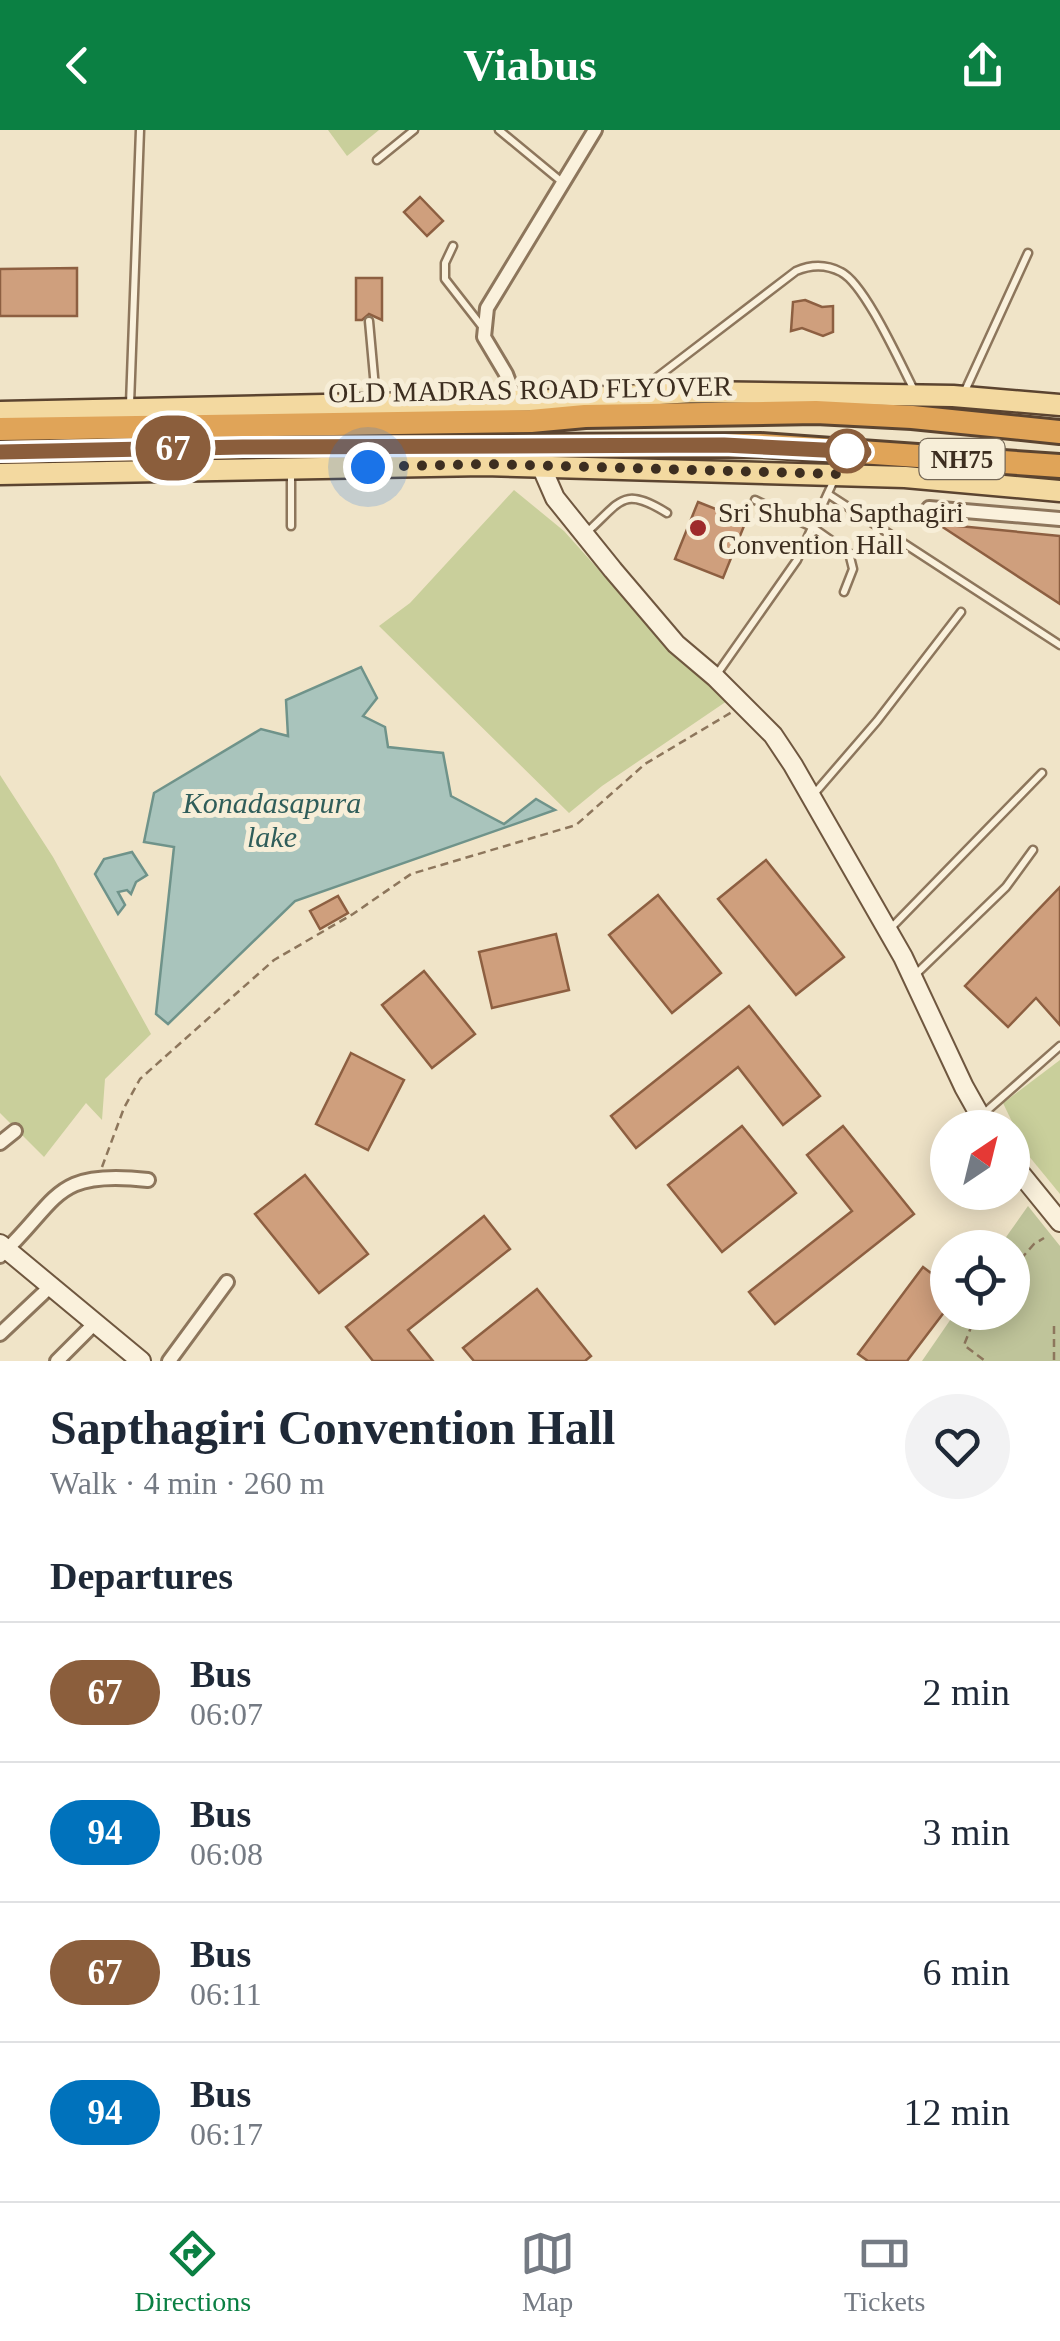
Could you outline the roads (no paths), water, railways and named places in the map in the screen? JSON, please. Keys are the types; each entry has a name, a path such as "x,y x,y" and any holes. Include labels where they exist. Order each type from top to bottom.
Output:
{"highway":[{"name":"OLD MADRAS ROAD FLYOVER","path":"0,429 531,421 585,416 816,412 1060,432"},
{"name":"OLD MADRAS ROAD FLYOVER","path":"0,452 760,445 863,463"},
{"name":"NH75","path":"863,463 1060,466"}],"main road":[{"path":"0,412 516,401 694,392 962,396 1060,405"},
{"path":"0,474 541,466 832,484 863,463 1060,491"}],"street":[{"path":"516,401 506,374 484,338 487,308 595,130"},
{"path":"541,466 556,498 584,535 676,644 773,735 889,930 977,1110"},
{"path":"930,508 1060,519"},
{"path":"0,1144 15,1131"},
{"path":"141,1361 52,1285 2,1250 49,1200 74,1184 98,1178 148,1180"},
{"path":"1030,1185 1060,1222"},
{"path":"169,1361 227,1282"},
{"path":"0,1334 52,1285"},
{"path":"57,1361 96,1322"}],"lane":[{"path":"130,410 140,130"},
{"path":"377,160 414,130"},
{"path":"498,130 562,182"},
{"path":"454,246 445,262 445,279 485,330"},
{"path":"962,396 1028,253"},
{"path":"634,395 796,272 812,264 842,272 859,288 917,395"},
{"path":"368,321 376,404"},
{"path":"291,469 292,526"},
{"path":"715,677 797,560 832,484 1060,644"},
{"path":"584,535 624,499 633,496 667,513"},
{"path":"755,500 812,527 849,553 853,560 844,592"},
{"path":"812,796 890,705 961,612"},
{"path":"889,930 1042,773"},
{"path":"913,977 1006,887 1033,850"},
{"path":"995,1110 1060,1046"}],"water":[{"name":"Konadasapura lake","path":"361,667 377,698 363,716 385,727 388,747 443,753 451,796 504,824 536,799 555,810 295,901 168,1024 156,1014 174,847 144,842 154,793 261,729 288,736 286,700"},
{"path":"132,852 147,875 136,882 131,894 127,890 118,892 125,905 118,914 95,874 104,859"}],"place":[{"name":"Sri Shubha Sapthagiri Convention Hall","path":"698,528"}]}
